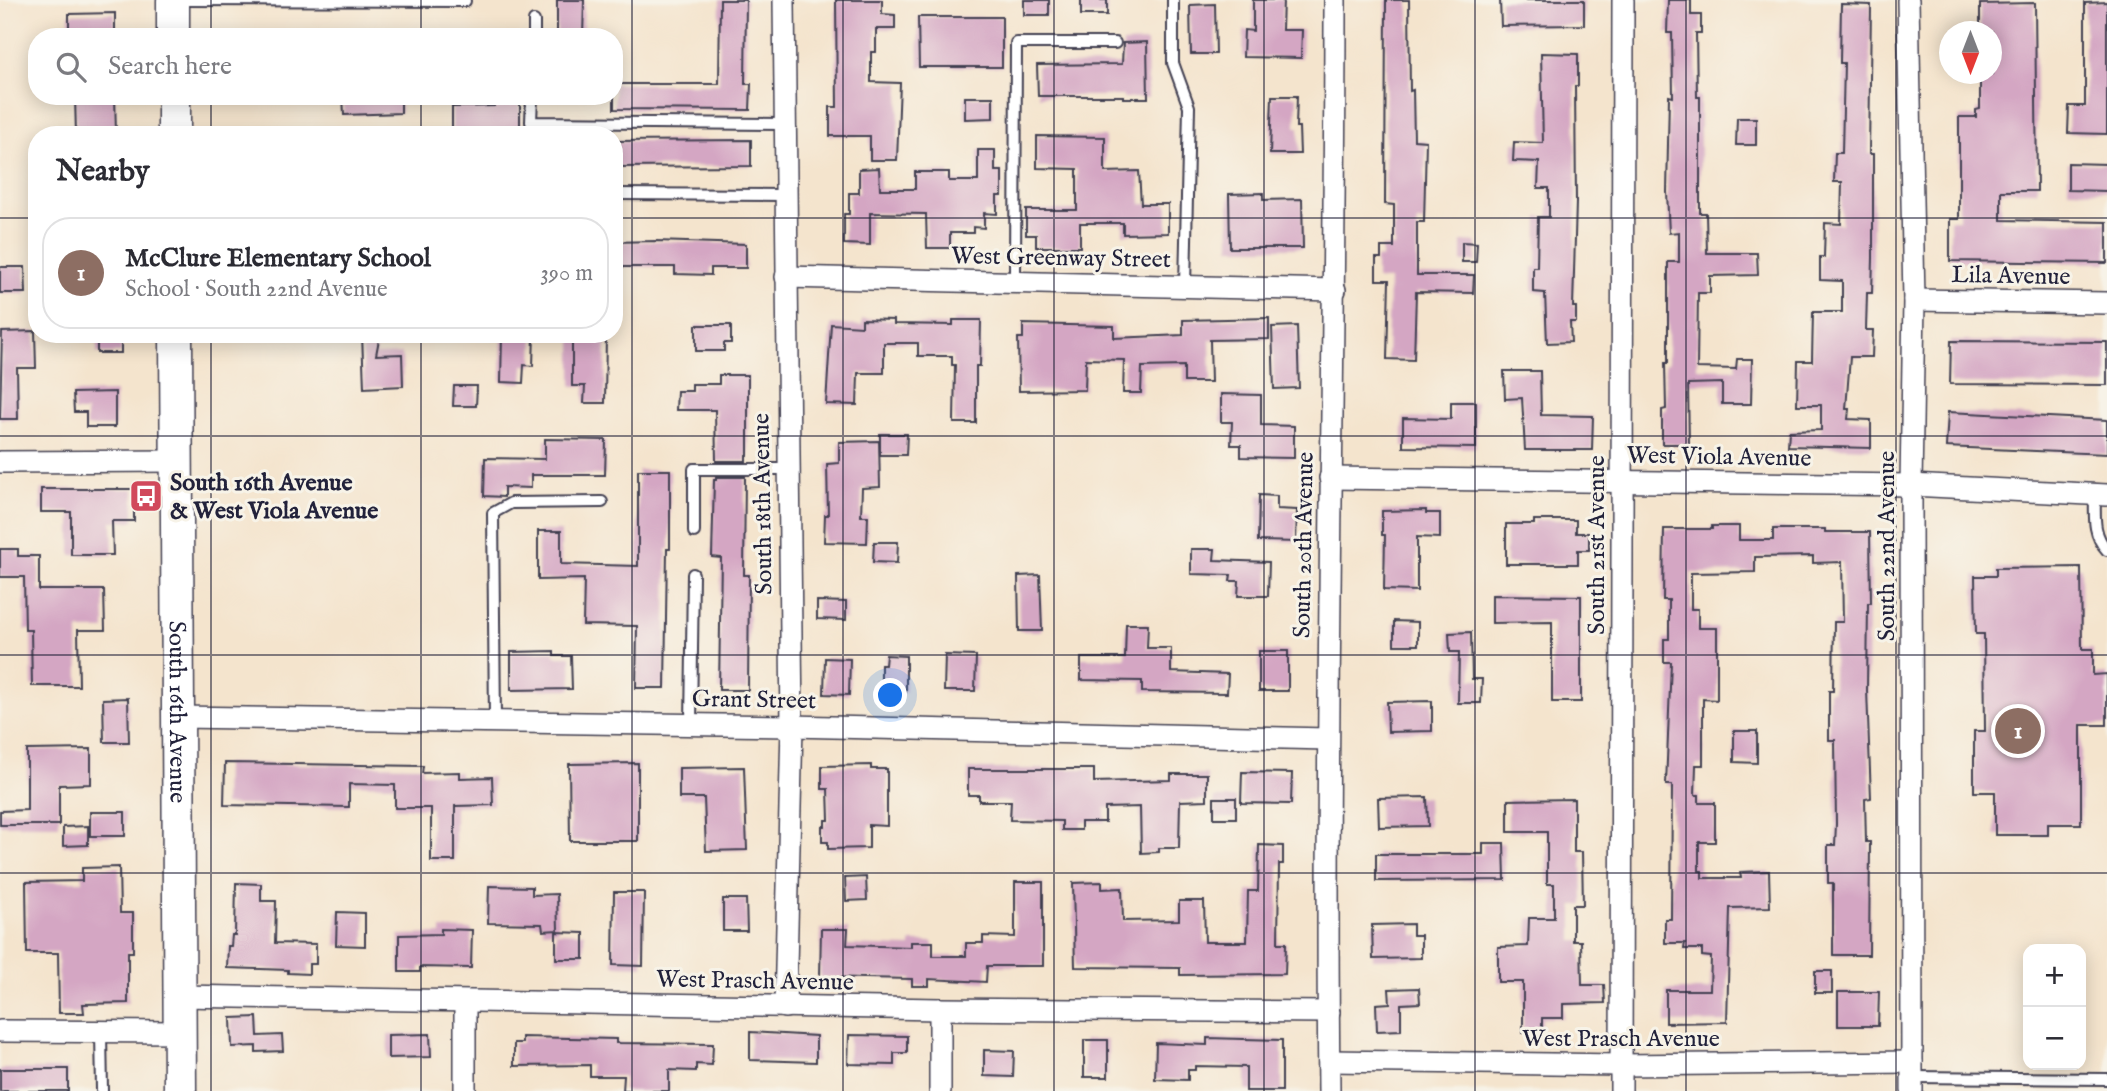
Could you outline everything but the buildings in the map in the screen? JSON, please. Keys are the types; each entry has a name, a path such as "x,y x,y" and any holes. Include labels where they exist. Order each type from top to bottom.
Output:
{"main road":[{"path":"173,0 173,28"},
{"path":"174,105 174,126"},
{"name":"South 16th Avenue","path":"176,343 180,1091"}],"street":[{"name":"South 18th Avenue","path":"784,0 792,726 785,1007"},
{"name":"South 20th Avenue","path":"1329,1091 1328,739 1335,289 1335,0"},
{"name":"South 21st Avenue","path":"1621,1091 1623,0"},
{"name":"South 22nd Avenue","path":"1908,0 1914,300 1911,485 1912,1077"},
{"name":"West Greenway Street","path":"786,277 1335,289"},
{"name":"Lila Avenue","path":"1914,300 2107,303"},
{"path":"0,462 177,461"},
{"name":"West Viola Avenue","path":"1330,478 1911,485 2101,495"},
{"name":"Grant Street","path":"178,718 792,726 1328,739"},
{"name":"West Prasch Avenue","path":"180,996 785,1007 1329,1012"},
{"path":"465,1002 465,1091"},
{"path":"940,1009 940,1091"},
{"path":"0,1031 180,1032"},
{"name":"West Prasch Avenue","path":"1329,1061 1621,1065 1912,1077"}],"lane":[{"path":"173,0 465,1"},
{"path":"1173,0 1173,62 1189,107 1185,286"},
{"path":"534,21 534,28"},
{"path":"1015,282 1016,43 1115,44"},
{"path":"532,105 531,122 785,124"},
{"path":"623,194 785,195"},
{"path":"694,532 694,469 788,469"},
{"path":"2101,495 2096,533 2107,550"},
{"path":"495,722 493,513 511,503 602,502"},
{"path":"691,725 694,574"},
{"path":"101,1032 102,1091"},
{"path":"1912,1077 2107,1079"}],"place":[{"name":"South 16th Avenue & West Viola Avenue","path":"146,496"},
{"name":"McClure Elementary School","path":"2018,731"}]}
